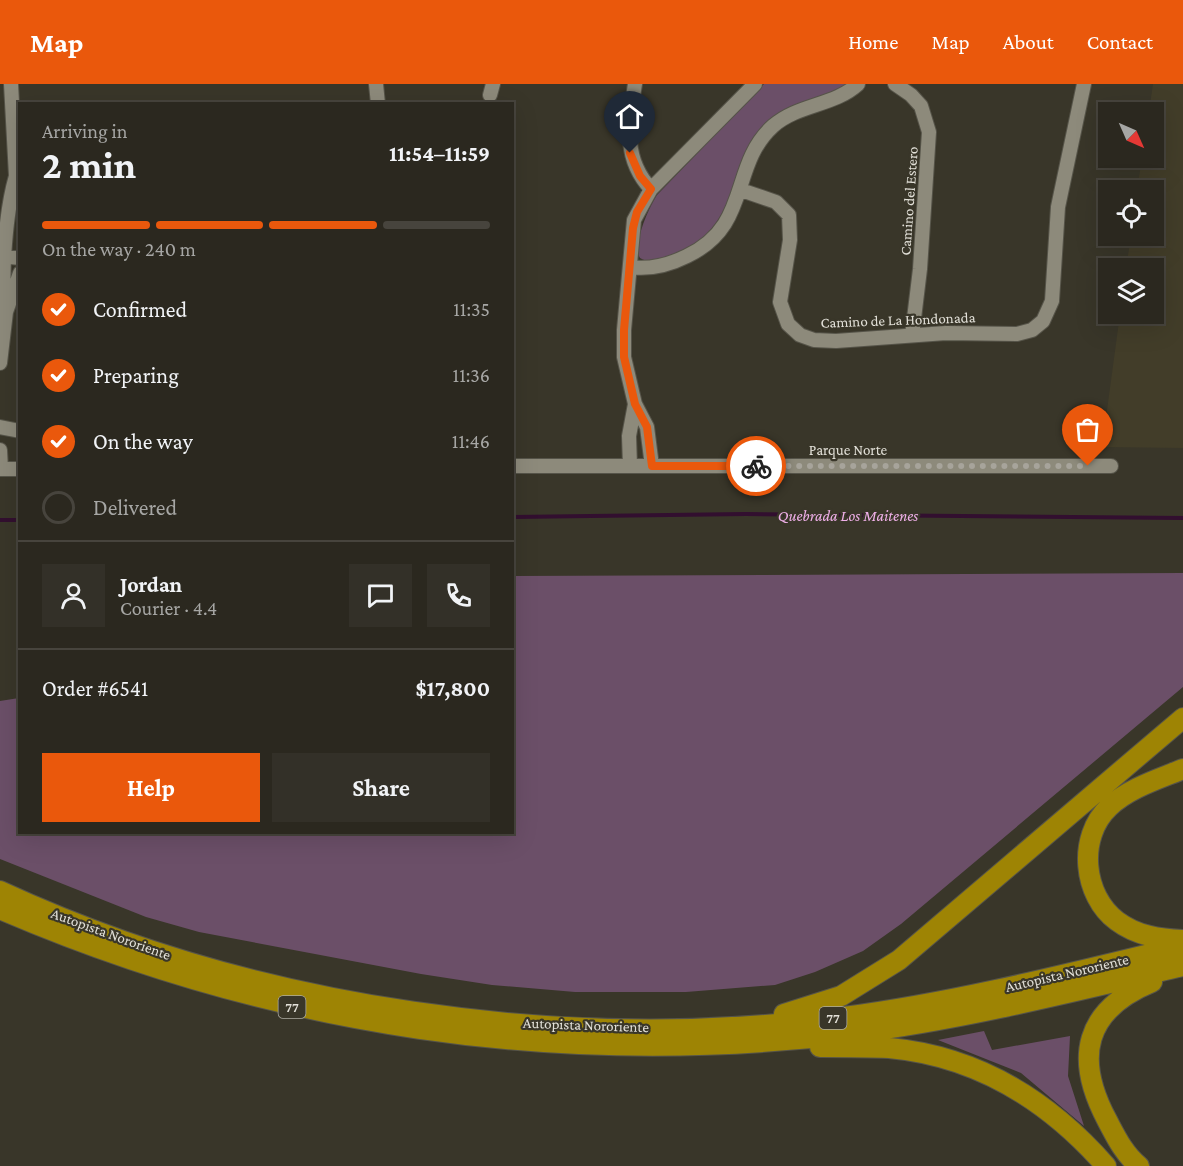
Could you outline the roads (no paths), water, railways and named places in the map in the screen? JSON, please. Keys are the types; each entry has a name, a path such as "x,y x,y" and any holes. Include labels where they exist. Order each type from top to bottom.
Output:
{"highway":[{"path":"723,1027 804,1009 841,996 878,976 918,945 1183,718"},
{"path":"1183,769 1134,790 1110,807 1101,816 1090,839 1088,862 1094,892 1115,920 1144,934 1183,940"},
{"name":"Autopista Nororiente","path":"0,891 104,933 186,961 269,983 435,1014 544,1024 631,1028 723,1027 843,1017 1038,981 1183,946"},
{"name":"Autopista Nororiente","path":"0,909 83,944 158,970 246,996 339,1016 461,1035 538,1042 643,1046 742,1044 909,1025 1183,968"},
{"path":"1139,1166 1119,1142 1094,1091 1088,1070 1090,1041 1098,1021 1118,1000 1183,968"},
{"path":"742,1044 890,1048 923,1053 959,1063 1007,1083 1042,1105 1075,1132 1106,1166"}],"street":[{"path":"6,312 2,256 13,229 9,206 18,180 11,84"},
{"path":"376,84 378,102"},
{"path":"635,84 629,122 630,153 640,176 651,189"},
{"path":"652,466 647,427 635,404 623,344 634,220 651,189 755,84"},
{"path":"630,267 660,266 701,248 724,226 741,190 756,148 773,126 789,114 835,99 858,84"},
{"name":"Camino del Estero","path":"895,84 911,95 921,106 929,132 920,269 912,335"},
{"name":"Camino de La Hondonada","path":"741,190 776,202 789,215 790,240 780,302 784,316 794,330 807,338 825,341 912,335 1017,334 1032,330 1043,321 1052,301 1058,207 1084,84"},
{"path":"2,256 18,258"},
{"path":"0,363 6,312 18,279"},
{"path":"630,466 629,436 635,404"},
{"path":"0,426 18,430"},
{"path":"0,450 0,469 18,469"},
{"name":"Parque Norte","path":"514,466 1111,466"}],"waterway":[{"name":"Quebrada Los Maitenes","path":"514,517 746,514 1183,518"},
{"name":"Quebrada Los Maitenes","path":"0,520 18,520"}]}
